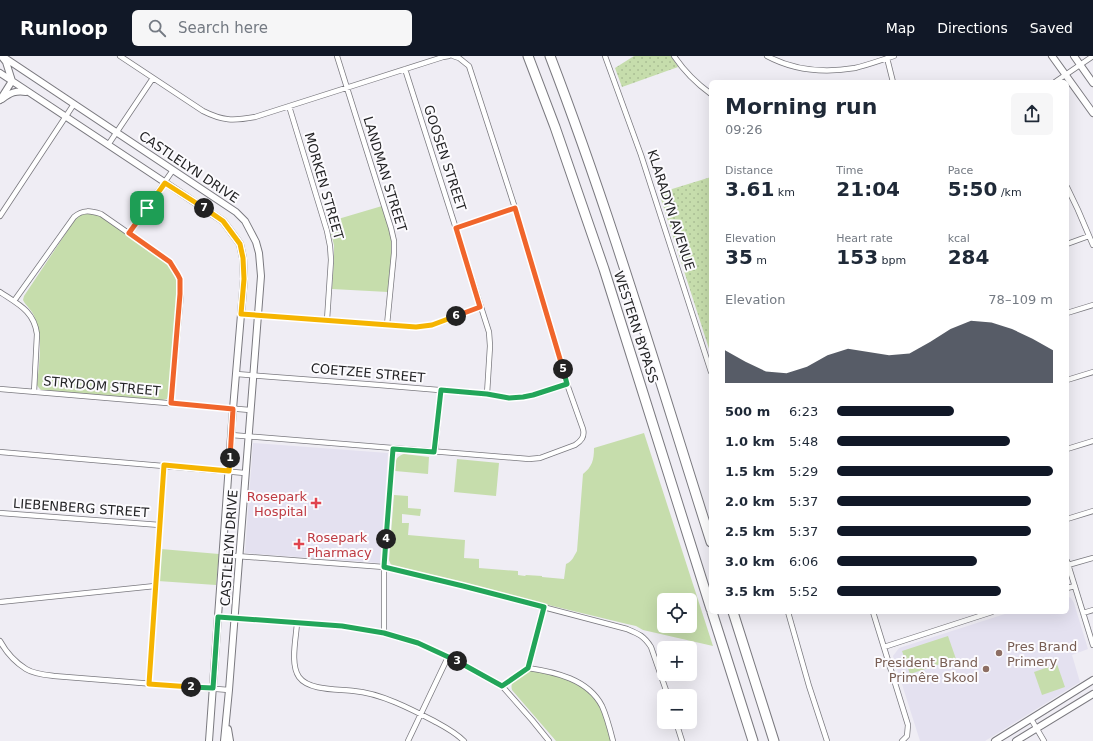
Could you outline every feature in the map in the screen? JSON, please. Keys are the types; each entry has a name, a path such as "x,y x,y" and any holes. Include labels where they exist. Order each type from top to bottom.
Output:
{"highway":[{"name":"WESTERN BYPASS","path":"528,56 555,127 604,269 709,603"},
{"name":"WESTERN BYPASS","path":"550,56 574,119 622,260 709,536"},
{"path":"713,614 753,741"},
{"path":"734,614 774,741"}],"street":[{"path":"120,56 203,111 214,117 229,120 241,120 255,117 346,87 449,56"},
{"name":"LANDMAN STREET","path":"337,56 394,241 387,325"},
{"path":"231,435 529,459 540,458 575,446 582,439 584,432 567,384 515,208 469,66 459,58 452,56"},
{"name":"KLARADYN AVENUE","path":"605,56 642,155 709,366"},
{"path":"674,56 689,76 709,92"},
{"path":"767,56 787,65 810,70 834,71 856,67 894,56"},
{"path":"1052,56 1093,113"},
{"path":"1074,56 1093,83"},
{"path":"1058,80 1092,56"},
{"path":"0,100 12,81 6,62 2,57"},
{"path":"2,57 3,64 0,72 28,73"},
{"name":"CASTLELYN DRIVE","path":"2,57 236,212 245,221 256,242 259,253 261,276 245,473 240,556 224,741"},
{"path":"887,58 892,80"},
{"name":"GOOSEN STREET","path":"405,69 488,332 490,346 487,394"},
{"name":"CASTLELYN DRIVE","path":"0,72 65,117 223,221 240,244 243,258 244,279 209,741"},
{"path":"108,145 153,78"},
{"path":"0,100 16,91 30,93"},
{"path":"0,216 74,104"},
{"name":"MORKEN STREET","path":"289,106 327,231 330,246 331,260 326,320"},
{"path":"129,233 173,170"},
{"path":"1069,191 1093,245"},
{"path":"456,228 515,208"},
{"path":"14,301 74,217 79,213 86,211 93,211 101,214 170,262 180,279 171,403"},
{"path":"1069,243 1090,236"},
{"path":"0,292 22,306 30,314 36,326 37,334 34,392"},
{"path":"1069,312 1093,304"},
{"path":"241,314 416,327 437,323 480,307"},
{"path":"1069,379 1093,372"},
{"name":"COETZEE STREET","path":"236,374 362,383 487,394 509,398 533,395 567,384"},
{"name":"STRYDOM STREET","path":"0,389 250,410"},
{"path":"434,452 441,390"},
{"path":"1069,449 1093,441"},
{"path":"384,633 384,567 393,449"},
{"path":"0,452 245,473"},
{"path":"149,684 164,465"},
{"path":"1069,518 1093,511"},
{"name":"LIEBENBERG STREET","path":"0,513 160,525"},
{"path":"222,555 384,567 627,629 641,635 647,640 651,647 666,689"},
{"path":"1069,563 1093,558"},
{"path":"1069,566 1093,645"},
{"path":"0,602 155,586"},
{"path":"1069,588 1075,586"},
{"path":"502,686 528,668 544,607"},
{"path":"1083,613 1093,610"},
{"path":"789,614 809,686 827,741"},
{"path":"873,614 908,725 907,736 902,741"},
{"path":"884,647 986,614"},
{"path":"218,617 342,626 384,633 418,643 448,657 502,686 549,741"},
{"path":"297,623 294,662 296,672 304,682 316,687 360,691 372,694 421,714 453,731 464,741"},
{"path":"0,641 5,650 26,669 54,676 229,690"},
{"path":"408,741 448,657"},
{"path":"528,668 561,675 586,687 597,698 601,705 613,741"},
{"path":"995,741 1093,680"},
{"path":"1016,741 1093,694"},
{"path":"205,741 211,717"},
{"path":"1031,719 1044,741"},
{"path":"226,721 230,741"},
{"path":"678,729 682,741"}],"shaded area":[{"name":"Rosepark Hospital","path":"253,443 388,453 380,563 245,553"},
{"name":"President Brand Primêre Skool","path":"1069,597 1074,603 1088,649 1072,655 1080,682 985,741 920,741 893,656 899,648 1005,614 1069,614"}],"green space":[{"path":"634,56 671,56 678,67 622,87 615,68"},
{"path":"709,178 709,349 659,193"},
{"path":"382,206 390,231 392,245 388,292 332,289 334,245 328,222"},
{"path":"86,213 93,213 100,216 170,263 179,282 169,394 167,399 162,400 42,391 37,385 40,359 39,333 33,314 23,300 24,296 76,218"},
{"path":"644,433 696,593 657,593 657,633 697,633 697,597 713,646 697,642 697,641 691,641 643,630 636,626 395,568 391,565 389,560 394,495 408,496 408,508 421,509 420,516 402,514 402,523 409,523 408,535 465,540 464,558 479,559 479,568 518,571 518,575 525,576 542,576 564,579 566,564 571,560 577,551 583,474 589,469 594,456 594,448"},
{"path":"404,454 429,457 428,474 395,471 397,458"},
{"path":"457,459 499,463 496,496 454,492"},
{"path":"161,549 219,554 216,585 158,581"},
{"path":"948,636 956,659 910,674 902,651"},
{"path":"1057,664 1065,687 1042,695 1034,672"},
{"path":"529,670 538,671 576,682 595,696 602,709 612,741 556,741 512,690 512,683 516,677"}],"place":[{"name":"Rosepark Hospital","path":"316,503"},
{"name":"Rosepark Pharmacy","path":"299,544"},
{"name":"Pres Brand Primery","path":"999,653"},
{"name":"President Brand Primêre Skool","path":"986,669"}],"route":[{"path":"165,183 223,221 240,244 243,258 244,279 241,314 423,327 480,307 456,228 515,208 567,384 533,395 509,398 487,394 441,390 434,452 393,449 384,567 544,607 528,668 502,686 458,662 418,643 384,633 342,626 218,617 213,688 149,684 164,465 229,471 233,409 171,403 180,279 170,262 129,233 147,208 165,183"}]}
